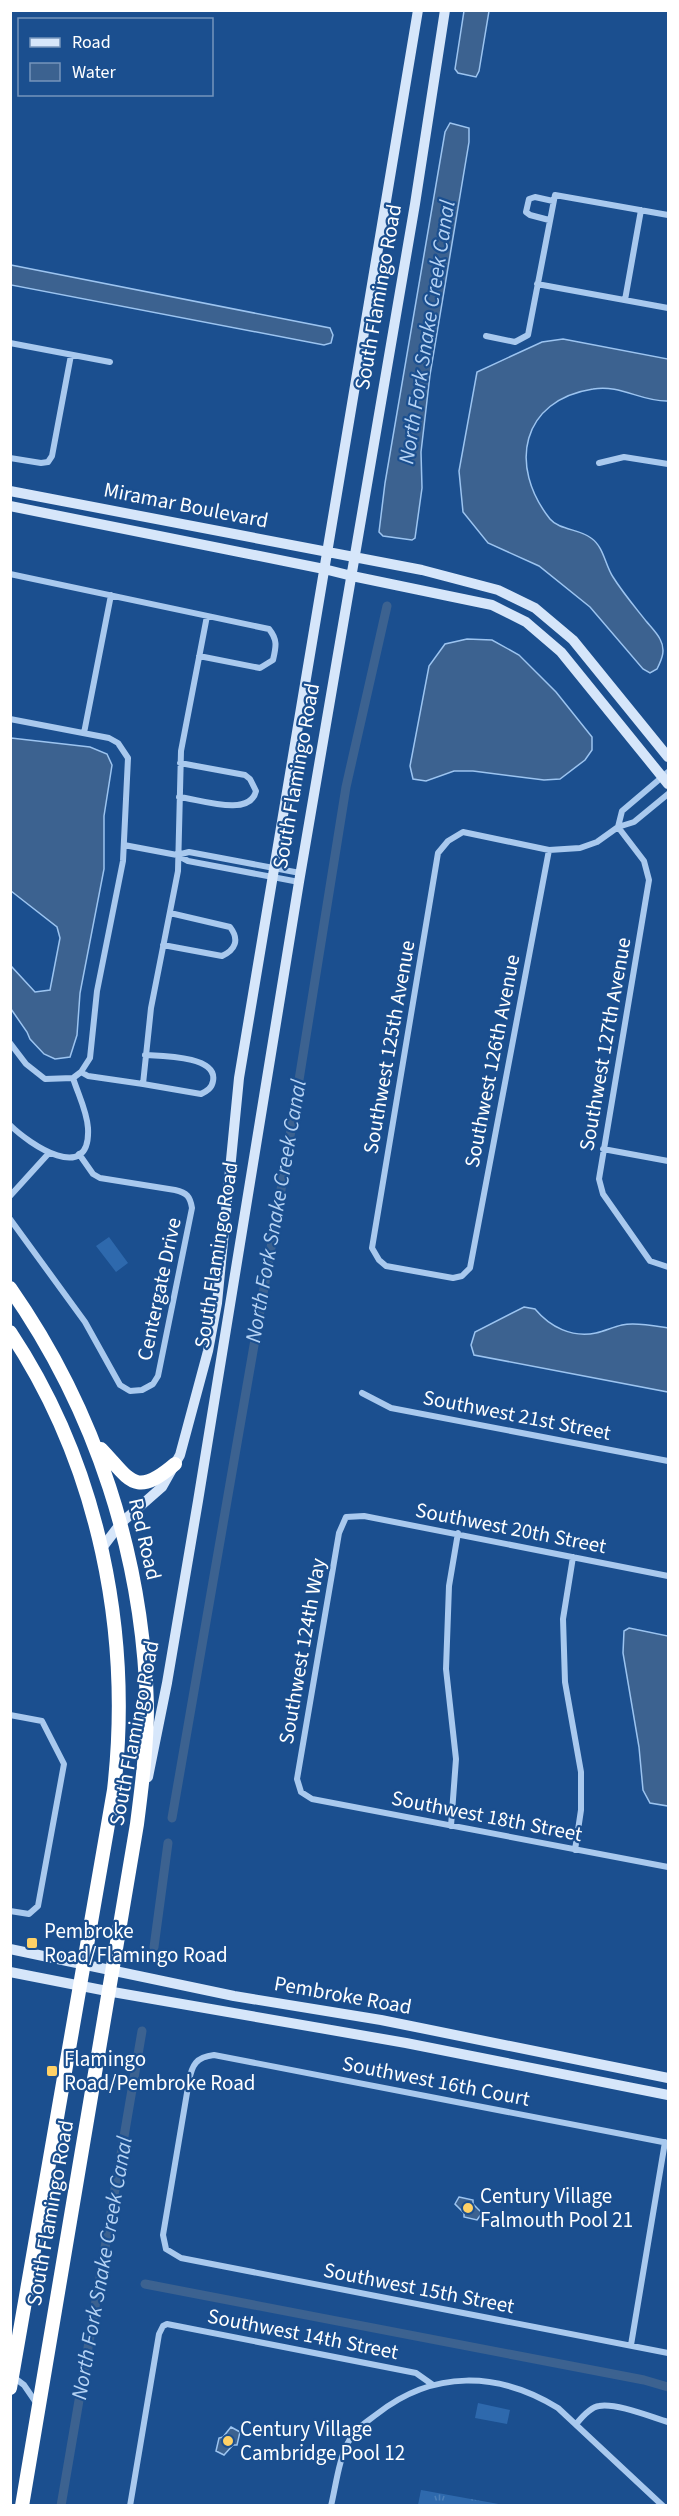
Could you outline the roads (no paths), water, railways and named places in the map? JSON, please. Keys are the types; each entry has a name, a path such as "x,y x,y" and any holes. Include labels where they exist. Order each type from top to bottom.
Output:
{"highway":[{"name":"Red Road","path":"10,1288 34,1322 60,1367 93,1441 121,1523 139,1608 146,1695 146,1750 137,1824"},
{"name":"Red Road","path":"10,1332 40,1381 67,1437 86,1490 102,1548 113,1609 120,1705 114,1790 99,1877"},
{"path":"93,1441 123,1474 134,1481 148,1482 161,1476 175,1464"},
{"name":"South Flamingo Road","path":"22,2505 137,1824"},
{"name":"South Flamingo Road","path":"11,2380 99,1877"}],"main road":[{"name":"South Flamingo Road","path":"102,1548 121,1523 162,1487 175,1464 197,1398 217,1303 239,1078 418,10"},
{"name":"South Flamingo Road","path":"137,1824 157,1739 169,1671 446,10"},
{"name":"Miramar Boulevard","path":"10,491 455,577 498,590 535,608 573,640 669,757"},
{"name":"Miramar Boulevard","path":"10,506 492,605 526,622 561,652 667,777"},
{"name":"Pembroke Road","path":"10,1949 234,1996 467,2037 669,2078"},
{"name":"Pembroke Road","path":"10,1972 463,2054 669,2095"},
{"path":"463,2054 467,2037"}],"street":[{"path":"549,220 526,212 531,198 554,198 669,215"},
{"path":"486,336 514,342 528,335 554,198"},
{"path":"625,300 641,210"},
{"path":"537,284 669,308"},
{"path":"10,343 110,362"},
{"path":"10,458 41,464 48,462 52,456 71,355"},
{"path":"599,463 624,457 669,464"},
{"path":"10,574 269,629 275,636 277,646 273,660 260,668 199,656"},
{"path":"84,734 111,595"},
{"path":"143,1084 151,1008 178,871 180,763 207,616"},
{"path":"10,719 118,742 128,758 124,845 115,906 97,991 90,1058 81,1072 73,1078 45,1079 26,1064 10,1043"},
{"path":"179,796 236,806 246,805 255,791 254,784 245,775 180,763"},
{"path":"618,827 622,811 667,777"},
{"path":"549,850 580,848 597,842 618,827 634,822 669,794"},
{"name":"Southwest 127th Avenue","path":"618,827 644,861 649,880 599,1179 603,1194 650,1261 669,1267"},
{"name":"Southwest 125th Avenue","path":"462,1276 453,1278 386,1266 379,1260 372,1248 438,853 448,841 463,832 549,850"},
{"path":"124,845 177,855 188,861 214,866 300,877"},
{"name":"Southwest 126th Avenue","path":"462,1276 470,1268 549,850"},
{"path":"177,855 189,852 272,872"},
{"path":"214,866 215,857"},
{"path":"163,945 222,956 235,946 236,939 230,927 170,913"},
{"path":"81,1072 88,1076 201,1094 207,1091 214,1078 213,1070 209,1065 145,1055"},
{"path":"10,1125 36,1147 49,1153 64,1157 79,1154 84,1148 88,1128 73,1078"},
{"path":"603,1149 669,1161"},
{"path":"10,1196 49,1153"},
{"name":"Centergate Drive","path":"10,1219 85,1322 120,1385 130,1391 142,1390 153,1384 158,1376 178,1283 192,1208 190,1197 184,1192 175,1190 100,1178 93,1174 79,1154"},
{"name":"Southwest 21st Street","path":"362,1393 391,1408 669,1461"},
{"name":"Southwest 20th Street","path":"346,1517 364,1516 458,1533 669,1576"},
{"name":"Southwest 124th Way","path":"301,1792 297,1779 339,1533 346,1517"},
{"path":"451,1826 456,1759 446,1670 448,1586 458,1533"},
{"path":"573,1557 563,1619 565,1682 581,1772 581,1810 575,1850"},
{"path":"10,1714 42,1721 64,1764 38,1906 29,1914 10,1911"},
{"name":"Southwest 18th Street","path":"301,1792 312,1799 669,1867"},
{"name":"Southwest 16th Court","path":"166,2249 165,2220 192,2067 197,2059 214,2055 667,2142"},
{"path":"631,2345 667,2142"},
{"name":"Southwest 15th Street","path":"166,2249 181,2258 669,2353"},
{"name":"Southwest 14th Street","path":"130,2505 159,2334 163,2326 173,2325 416,2373 433,2385"},
{"path":"332,2505 349,2440 357,2430 390,2404 433,2385 466,2379 512,2386 538,2396 577,2423 663,2505"},
{"path":"11,2380 24,2385 39,2407"},
{"path":"577,2423 593,2408 599,2406 621,2408 669,2422"}],"water":[{"path":"464,11 489,11 476,77 458,73 455,69"},
{"path":"450,123 469,128 469,142 430,375 421,452 422,488 415,538 412,540 383,536 379,532 385,483 445,132"},
{"path":"11,265 330,328 333,335 331,343 324,345 11,285"},
{"path":"563,339 668,359 668,401 658,401 603,388 569,396 550,406 537,421 529,438 526,457 529,478 537,499 550,519 554,523 586,535 595,542 602,551 617,583 659,637 663,654 657,669 650,673 643,669 590,607 539,566 488,543 463,512 459,471 477,372 542,342"},
{"path":"467,639 492,640 519,655 556,692 592,737 592,750 585,760 560,779 544,780 473,771 454,771 426,781 413,779 410,766 429,666 445,644"},
{"path":"11,738 90,747 107,754 112,765 104,816 104,869 80,993 77,1035 70,1057 55,1059 44,1054 30,1039 11,1009 11,966 35,992 50,990 60,938 57,927 11,891"},
{"path":"524,1307 535,1309 547,1321 562,1330 578,1334 596,1333 627,1324 668,1328 668,1392 474,1355 471,1345 475,1332"},
{"path":"629,1628 668,1636 668,1806 650,1803 643,1790 639,1747 623,1653 624,1631"},
{"name":"Century Village Falmouth Pool 21","path":"459,2197 473,2200 473,2204 482,2213 477,2220 464,2217 464,2213 455,2204"},
{"name":"Century Village Cambridge Pool 12","path":"231,2427 240,2432 237,2445 233,2445 224,2455 216,2451 219,2438 223,2437"}],"waterway":[{"name":"North Fork Snake Creek Canal","path":"172,1818 286,1161 346,787 387,606"},
{"name":"North Fork Snake Creek Canal","path":"154,1947 168,1843"},
{"name":"North Fork Snake Creek Canal","path":"61,2506 142,2031"},
{"path":"145,2284 644,2380 668,2387"}],"place":[{"name":"Pembroke Road/Flamingo Road","path":"32,1943"},
{"name":"Flamingo Road/Pembroke Road","path":"52,2071"},
{"name":"Century Village Falmouth Pool 21","path":"468,2208"},
{"name":"Century Village Cambridge Pool 12","path":"228,2441"}]}
